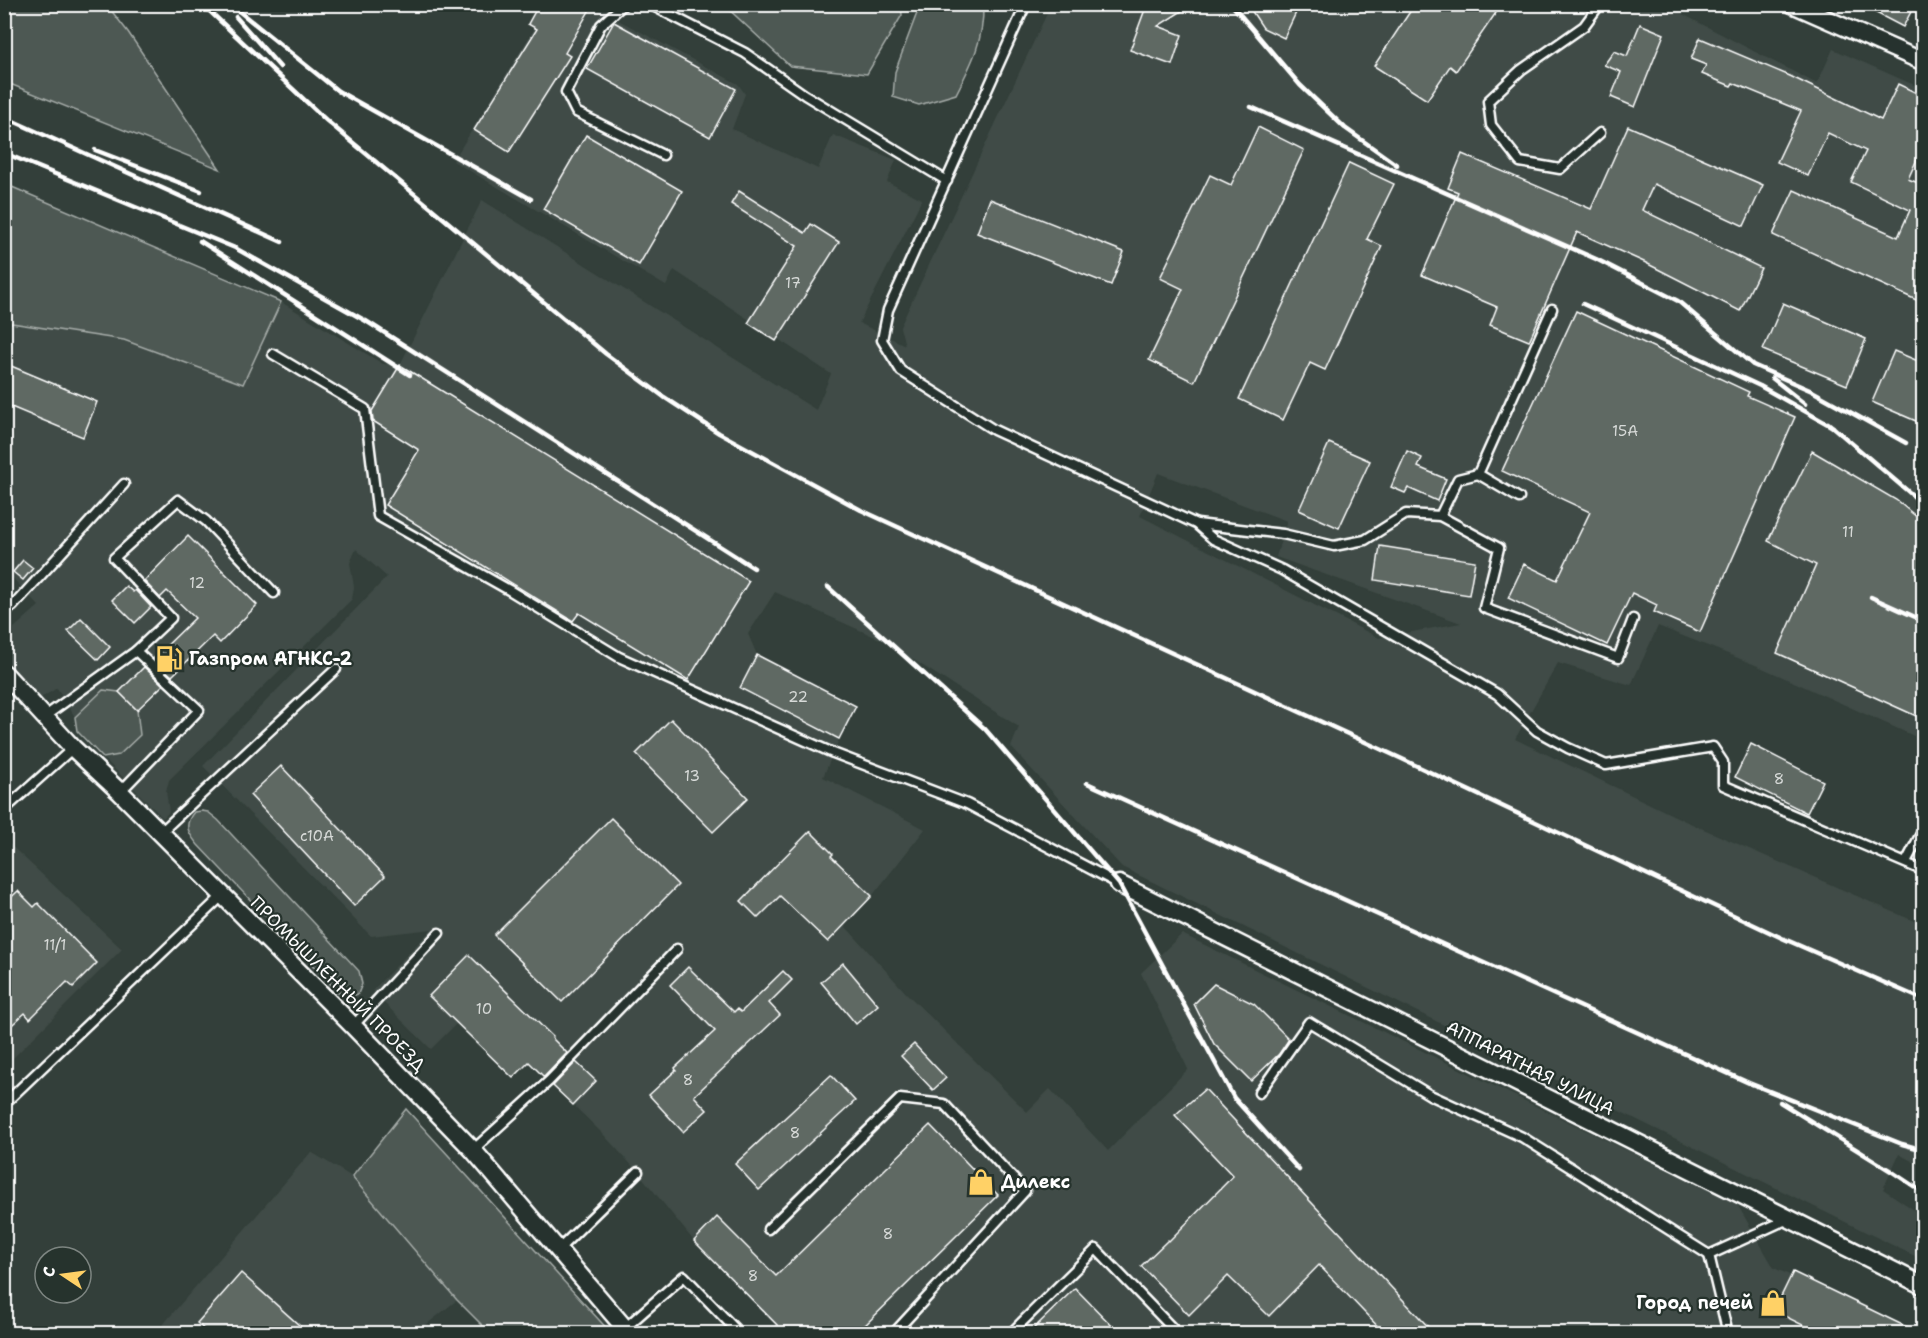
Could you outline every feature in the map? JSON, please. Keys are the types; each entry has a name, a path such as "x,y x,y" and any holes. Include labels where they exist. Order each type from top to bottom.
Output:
{"street":[{"path":"1792,4 1923,62"},
{"name":"ПРОМЫШЛЕННЫЙ ПРОЕЗД","path":"4,674 73,748 223,895 473,1150 628,1331"},
{"name":"АППАРАТНАЯ УЛИЦА","path":"1119,884 1923,1286"}],"lane":[{"path":"624,4 601,25 566,92 576,112 663,155"},
{"path":"649,4 745,52 805,95 947,181"},
{"path":"1026,4 888,310 882,340 901,371 994,430 1196,524 1213,539 1282,570 1497,694 1537,732 1568,748 1606,765 1713,747 1723,762 1723,785 1923,871"},
{"path":"1600,4 1584,26 1521,70 1488,101 1491,125 1520,162 1560,169 1600,133"},
{"path":"1478,474 1552,309"},
{"path":"273,354 365,409 378,516 509,590 619,657 833,753 967,804 1119,884"},
{"path":"1440,516 1458,479 1478,474 1519,498"},
{"path":"4,611 13,606 124,484"},
{"path":"44,717 136,651 171,618 114,558 178,500 206,521 274,593"},
{"path":"1196,524 1283,534 1334,546 1365,540 1406,514 1440,516 1500,548 1484,608 1618,658 1633,619"},
{"path":"120,792 199,710 136,651"},
{"path":"160,833 336,669"},
{"path":"4,810 73,748"},
{"path":"1906,862 1923,828"},
{"path":"4,1104 223,895"},
{"path":"353,1026 439,933"},
{"path":"473,1150 549,1081 677,949"},
{"path":"1259,1093 1309,1022 1430,1095 1522,1137 1709,1255 1728,1334"},
{"path":"768,1229 900,1099 944,1104 1025,1191 893,1334"},
{"path":"559,1249 638,1172"},
{"path":"1709,1255 1788,1219"},
{"path":"1010,1334 1096,1249 1178,1334"},
{"path":"628,1331 684,1276 740,1334"}],"shaded area":[{"path":"4,5 107,5 128,32 220,169 5,82"},
{"path":"549,5 590,5 738,84 745,94 732,129 818,169 833,135 896,160 887,182 922,199 859,323 905,345 900,327 1051,5 1665,5 1817,84 1833,49 1923,89 1923,740 1758,666 1658,626 1631,685 1558,663 1515,739 1685,821 1923,925 1923,1167 1899,1154 1883,1189 1923,1216 1923,1260 1122,867 1011,747 1019,727 884,641 775,592 748,634 757,655 856,706 823,777 925,829 845,926 907,994 1027,1112 1050,1089 1108,1151 1188,1069 1141,973 1182,934 1737,1204 1774,1268 1917,1333 786,1333 694,1241 638,1172 539,1071 457,1023 431,1049 373,990 432,929 371,936 203,766 387,577 356,549 350,563 354,587 352,599 169,780 166,791 169,812 163,818 77,731 75,717 57,688 39,699 5,657 5,636 39,606 5,570 4,322 124,340 243,384 281,302 383,364 400,365 482,200 816,410 831,374 674,270 666,286 453,161","holes":["1158,473 1287,521 1276,557 1461,623 1379,638 1140,516"]},
{"path":"724,5 901,5 902,15 867,74 790,66"},
{"path":"920,5 983,5 983,18 972,61 956,94 919,105 893,97 895,72"},
{"path":"5,184 281,302 243,384 124,340 5,322"},
{"path":"103,690 119,692 137,710 140,735 119,755 103,758 77,731 75,717"},
{"path":"194,812 208,812 218,820 359,971 362,984 358,994 350,997 339,993 198,845 189,833 188,825"},
{"path":"4,839 122,949 5,1066 4,1066"},
{"path":"406,1109 611,1333 490,1333 457,1300 352,1177"},
{"path":"311,1152 352,1177 457,1300 416,1333 155,1334"}],"building":[{"path":"539,4 593,4 565,53 570,56 509,152 474,130 537,29 528,24"},
{"path":"1147,4 1193,4 1158,26 1182,35 1172,65 1130,50"},
{"path":"1247,4 1300,4 1284,38 1263,28"},
{"path":"1415,4 1502,4 1456,71 1450,66 1427,100 1374,66"},
{"path":"1859,4 1915,4 1903,27"},
{"path":"614,22 736,89 710,137 587,69"},
{"path":"1640,24 1664,34 1635,107 1611,97 1621,72 1604,65 1614,51 1627,56"},
{"path":"1700,38 1790,76 1881,120 1898,84 1923,96 1923,146 1908,179 1921,184 1923,178 1923,303 1773,235 1794,190 1898,237 1910,210 1851,182 1866,151 1828,133 1808,176 1777,162 1801,111 1733,83 1731,86 1702,74 1706,65 1691,59"},
{"path":"1628,126 1763,185 1744,226 1654,184 1642,210 1761,268 1740,311 1644,262 1577,232 1529,341 1490,325 1497,307 1422,275 1458,192 1448,188 1462,154 1591,209"},
{"path":"1258,127 1304,150 1194,382 1149,360 1183,289 1160,278 1210,175 1231,185"},
{"path":"586,135 682,191 639,265 543,209"},
{"path":"1349,163 1394,184 1367,239 1382,246 1325,370 1310,363 1283,420 1239,399"},
{"path":"739,191 805,233 811,224 839,242 776,341 748,323 797,246 731,204"},
{"path":"990,199 1124,252 1111,285 977,233"},
{"path":"1783,303 1866,339 1847,385 1763,350"},
{"path":"1576,311 1749,392 1747,396 1795,417 1700,632 1654,612 1657,605 1632,593 1607,645 1508,598 1524,564 1557,580 1590,512 1502,471"},
{"path":"1894,351 1923,363 1923,424 1872,402"},
{"path":"4,363 97,402 83,437 4,404"},
{"path":"400,365 749,581 688,680 579,613 573,621 385,505 419,450 373,421 372,411"},
{"path":"1329,443 1370,461 1339,528 1299,510"},
{"path":"1407,451 1422,458 1418,467 1446,479 1437,501 1408,488 1405,493 1391,487"},
{"path":"1812,451 1896,500 1923,522 1923,719 1777,653 1816,565 1768,541"},
{"path":"188,536 257,605 220,643 213,636 172,676 153,659 195,618 167,591 160,598 144,581"},
{"path":"1380,546 1475,561 1469,595 1375,580"},
{"path":"23,560 33,568 23,580 13,572"},
{"path":"126,586 133,592 135,590 151,607 135,623 112,600"},
{"path":"81,618 110,647 98,660 68,631"},
{"path":"757,655 856,706 839,739 740,688"},
{"path":"144,667 163,685 137,710 119,692"},
{"path":"671,719 748,798 713,832 636,754"},
{"path":"1751,744 1823,781 1807,813 1735,777"},
{"path":"281,766 385,876 354,906 250,795"},
{"path":"611,818 678,885 562,1002 494,935"},
{"path":"810,831 833,854 831,856 872,896 828,942 780,896 758,918 741,901"},
{"path":"18,891 34,907 38,903 97,963 73,987 67,982 30,1019 25,1013 4,1032 4,904"},
{"path":"469,955 567,1053 544,1077 529,1062 513,1078 429,996"},
{"path":"843,963 878,1005 856,1024 821,982"},
{"path":"688,967 734,1012 737,1009 741,1012 783,971 792,980 769,1003 780,1015 694,1096 707,1110 683,1132 649,1095 715,1031 670,985"},
{"path":"1214,984 1254,1004 1289,1039 1279,1054 1251,1081 1214,1044 1194,1004"},
{"path":"914,1044 946,1078 933,1090 901,1056"},
{"path":"576,1062 596,1081 573,1105 553,1086"},
{"path":"831,1075 855,1101 759,1190 735,1164"},
{"path":"1205,1089 1435,1334 1385,1334 1319,1265 1269,1316 1228,1276 1189,1315 1141,1266 1233,1176 1175,1115"},
{"path":"930,1125 998,1195 856,1334 786,1334 694,1241 717,1217 776,1276"},
{"path":"1793,1272 1921,1334 1821,1334 1774,1311"},
{"path":"241,1273 309,1334 209,1334 197,1323"},
{"path":"1075,1288 1120,1334 1028,1334"}],"railway":[{"path":"202,4 327,121 606,354 664,397 719,433 861,510 1400,758 1782,938 1924,1000"},
{"path":"230,4 338,91 531,199"},
{"path":"1231,4 1300,85 1345,128 1397,165"},
{"path":"236,17 280,67"},
{"path":"1251,107 1596,259 1678,301 1753,365 1812,391 1906,443"},
{"path":"11,120 282,242"},
{"path":"95,150 201,191"},
{"path":"9,155 235,248 366,321 754,568"},
{"path":"200,241 410,375"},
{"path":"1583,304 1760,386 1833,427"},
{"path":"1772,378 1805,404"},
{"path":"1828,423 1924,505"},
{"path":"828,587 985,729 1119,884 1234,1098 1299,1170"},
{"path":"1871,597 1924,621"},
{"path":"1087,783 1749,1083 1902,1144 1924,1150"},
{"path":"1780,1102 1924,1193"}],"place":[{"name":"Газпром АГНКС-2","path":"169,659"},
{"name":"Дилекс","path":"981,1182"},
{"name":"Город печей","path":"1773,1303"}]}
